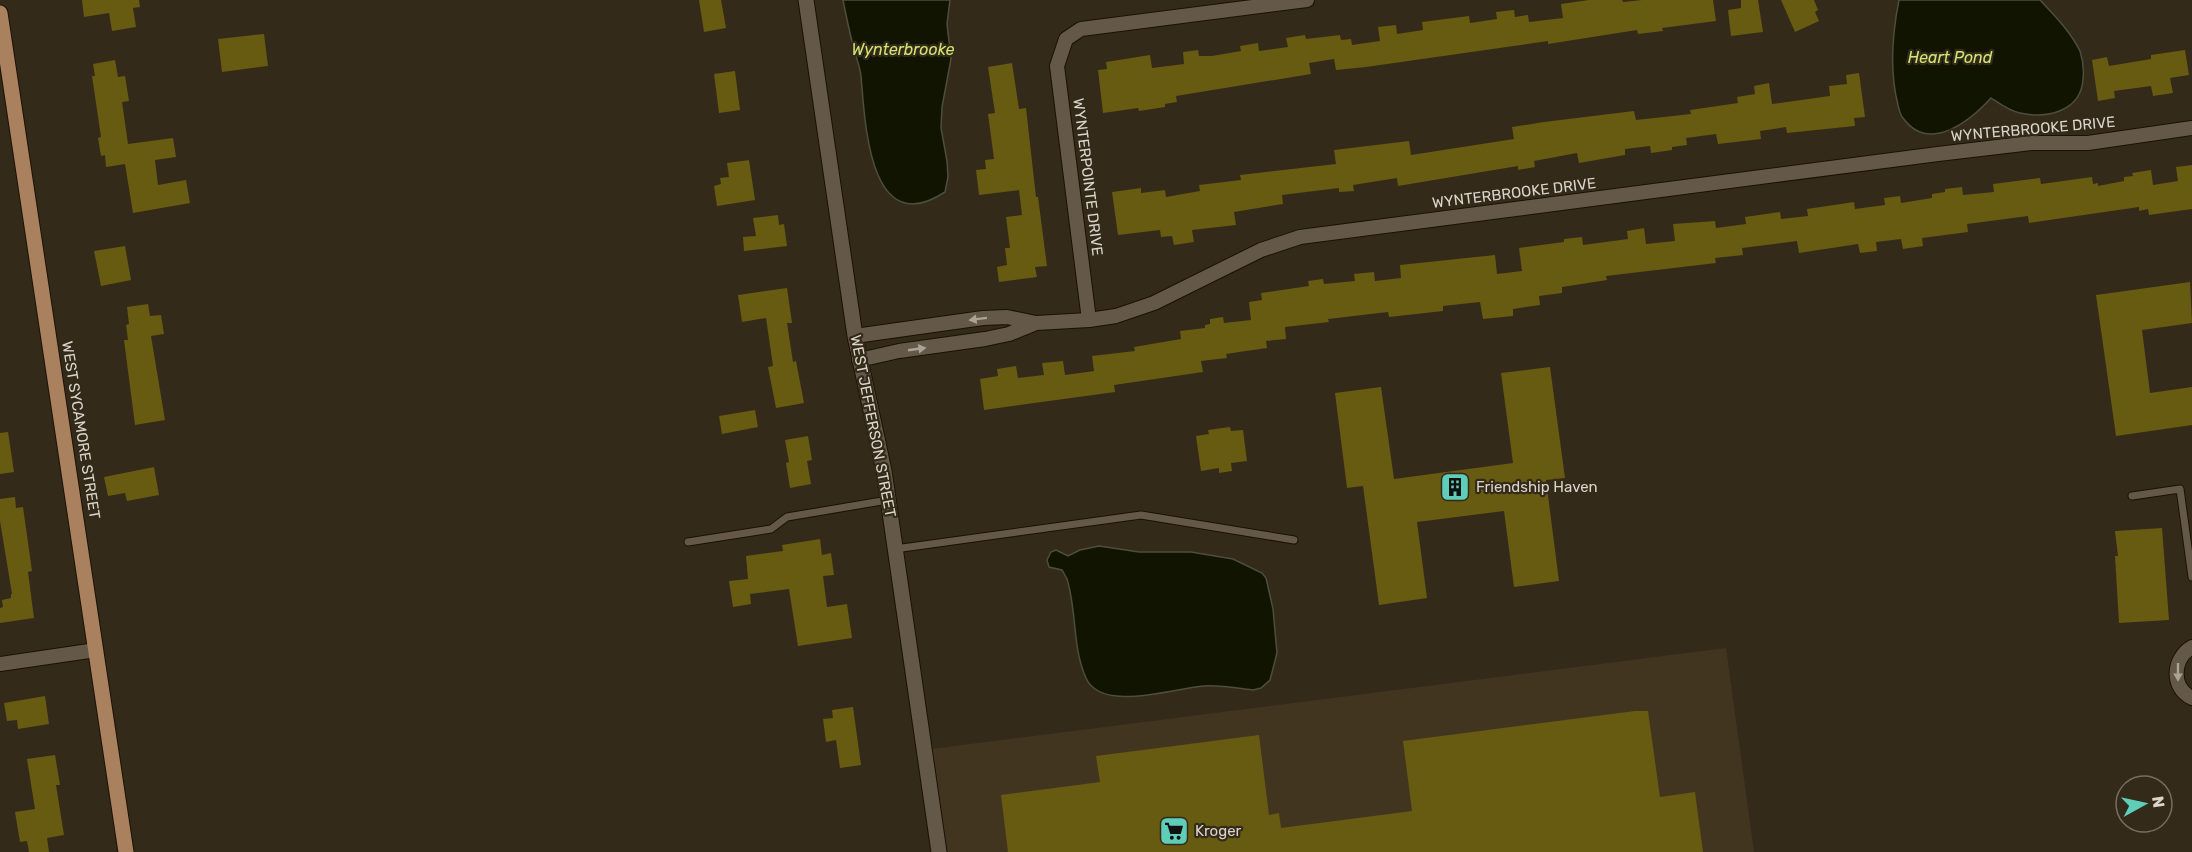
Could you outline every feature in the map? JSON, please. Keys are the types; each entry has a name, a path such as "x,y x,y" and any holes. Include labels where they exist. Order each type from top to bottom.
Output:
{"main road":[{"name":"WEST SYCAMORE STREET","path":"0,15 126,852"}],"street":[{"name":"WEST JEFFERSON STREET","path":"806,0 855,336 884,471 939,852"},
{"name":"WYNTERPOINTE DRIVE","path":"1089,320 1057,66 1066,39 1081,29 1307,0"},
{"name":"WYNTERBROOKE DRIVE","path":"859,360 899,351 993,338 1009,334 1036,322 1089,320 1116,316 1154,303 1261,250 1300,237 1938,154 2031,143 2088,142 2192,129"},
{"path":"855,336 983,318 1007,317 1036,322"},
{"path":"2192,647 2180,658 2176,667 2176,678 2180,688 2192,698"},
{"path":"0,664 96,650"}],"lane":[{"path":"2132,496 2181,489 2192,577"},
{"path":"688,542 771,529 787,517 888,500"},
{"path":"896,549 1141,515 1294,540"}],"shaded area":[{"path":"1726,648 1754,852 938,852 923,750"}],"water":[{"name":"Wynterbrooke","path":"843,0 950,0 947,24 951,59 942,107 941,128 948,177 945,192 920,203 900,201 886,189 876,170 869,146 860,72"},
{"name":"Heart Pond","path":"1899,0 2040,0 2067,30 2080,51 2083,61 2081,90 2070,105 2052,113 2031,115 2016,112 1991,98 1972,116 1949,130 1937,134 1925,133 1913,128 1900,114 1893,79 1893,39"},
{"path":"1099,546 1139,552 1191,552 1233,559 1262,573 1266,578 1273,609 1277,653 1270,680 1261,688 1253,690 1203,686 1140,696 1107,694 1094,688 1086,678 1079,654 1067,579 1062,570 1049,567 1047,560 1051,552 1056,550 1068,556 1080,550"}],"building":[{"path":"82,0 139,0 140,7 133,8 136,27 112,31 109,13 84,17"},
{"path":"699,0 721,0 726,28 704,32"},
{"path":"1589,0 1622,0 1623,2 1713,0 1716,21 1662,28 1663,31 1638,34 1637,30 1548,44 1548,41 1336,70 1334,59 1309,63 1311,74 1176,96 1177,102 1165,104 1165,107 1103,113 1098,70 1107,69 1106,62 1150,55 1152,68 1184,64 1183,52 1198,50 1199,56 1212,56 1241,51 1240,46 1258,43 1259,51 1288,47 1286,38 1305,35 1306,39 1340,35 1341,40 1351,39 1352,45 1380,41 1378,27 1396,25 1397,34 1423,30 1422,22 1469,16 1470,23 1497,19 1496,12 1514,10 1515,17 1528,15 1529,22 1563,18 1561,4"},
{"path":"1741,0 1758,0 1763,32 1731,36 1728,10 1741,8"},
{"path":"1781,0 1814,0 1818,10 1815,12 1819,21 1795,32"},
{"path":"264,34 268,66 222,72 218,39"},
{"path":"2185,50 2189,75 2170,78 2173,93 2153,96 2151,86 2114,91 2115,98 2098,101 2092,60 2107,57 2109,66 2151,59 2151,55"},
{"path":"115,60 118,77 125,76 129,101 122,102 128,144 173,138 176,157 155,160 158,185 186,180 190,203 133,213 125,164 106,167 105,155 101,156 98,138 101,137 92,76 95,76 93,64"},
{"path":"1012,63 1019,109 1026,108 1036,197 1038,197 1047,266 1035,267 1037,277 999,282 997,267 1007,265 1005,248 1010,248 1006,217 1022,215 1019,190 979,195 976,170 986,169 985,160 994,159 988,114 995,113 988,67"},
{"path":"735,71 740,110 719,113 714,74"},
{"path":"1859,73 1865,117 1854,118 1855,126 1787,133 1786,127 1760,131 1761,139 1718,144 1716,134 1686,138 1687,145 1651,153 1650,146 1625,149 1625,155 1579,163 1577,153 1534,161 1535,167 1518,170 1518,166 1398,186 1397,178 1353,185 1354,191 1339,192 1339,188 1282,195 1283,204 1234,212 1236,225 1192,230 1194,242 1174,245 1172,236 1161,237 1160,230 1118,235 1112,192 1141,188 1141,193 1165,190 1166,197 1200,191 1199,185 1241,180 1240,175 1336,164 1334,150 1409,141 1411,155 1514,139 1512,127 1544,122 1634,111 1636,120 1691,114 1690,110 1738,103 1737,97 1755,94 1754,86 1769,83 1772,104 1830,96 1829,86 1847,84 1846,75"},
{"path":"749,160 755,200 717,206 714,186 721,184 720,178 729,177 727,163"},
{"path":"2192,165 2192,209 2149,215 2148,209 2139,211 2139,207 2029,223 2028,216 1967,224 1968,232 1922,238 1923,246 1903,249 1901,239 1876,242 1877,251 1860,253 1858,244 1799,253 1797,241 1742,248 1743,255 1715,258 1716,263 1606,276 1607,280 1562,287 1562,293 1539,296 1540,305 1513,309 1513,316 1483,319 1480,302 1443,306 1443,311 1389,317 1388,312 1328,319 1329,322 1285,327 1286,339 1266,341 1267,348 1226,354 1227,358 1201,361 1203,372 1114,385 1115,392 984,410 980,379 998,376 997,369 1016,366 1018,378 1044,375 1042,363 1063,361 1065,375 1094,371 1092,356 1135,351 1134,347 1181,339 1180,331 1205,328 1205,325 1210,324 1210,319 1223,317 1224,323 1251,320 1249,302 1262,300 1261,293 1309,286 1308,281 1323,279 1324,284 1355,281 1354,274 1374,272 1375,281 1401,278 1400,265 1495,255 1497,274 1522,271 1519,248 1564,242 1564,239 1582,237 1583,245 1628,239 1627,231 1644,228 1646,244 1675,241 1673,224 1715,221 1716,228 1746,224 1745,217 1780,212 1781,219 1808,216 1807,209 1854,202 1855,209 1885,205 1884,198 1900,196 1901,203 1932,198 1932,194 1945,192 1945,189 1962,187 1963,195 1994,192 1993,184 2040,178 2041,184 2092,177 2093,184 2098,183 2098,186 2124,181 2124,177 2133,176 2132,173 2151,170 2153,185 2178,181 2176,167"},
{"path":"778,215 779,225 784,224 787,246 744,251 743,237 756,236 753,218"},
{"path":"125,246 131,280 101,286 94,251"},
{"path":"2190,282 2192,323 2142,330 2150,393 2192,387 2192,425 2116,436 2096,295"},
{"path":"787,288 792,323 787,323 793,362 796,361 804,403 776,408 768,367 773,366 766,318 742,322 738,295"},
{"path":"148,304 150,316 161,315 164,334 151,336 165,420 135,425 124,340 128,340 127,307"},
{"name":"Friendship Haven","path":"1550,367 1565,478 1546,480 1559,581 1514,587 1504,511 1417,522 1427,598 1379,605 1363,486 1347,488 1335,393 1381,387 1394,479 1513,463 1501,373"},
{"path":"755,410 758,427 722,434 719,416"},
{"path":"1230,427 1231,431 1243,430 1247,461 1231,463 1232,471 1219,473 1219,468 1201,471 1196,436 1209,434 1208,430"},
{"path":"8,432 14,472 0,474 0,433"},
{"path":"808,436 812,460 807,461 811,484 790,488 785,440"},
{"path":"154,467 159,495 127,501 125,493 108,496 104,477"},
{"path":"15,497 16,508 23,507 32,571 28,572 34,618 0,623 2,600 11,598 12,594 0,521 0,499"},
{"path":"2162,528 2169,620 2119,623 2115,556 2118,556 2115,531"},
{"path":"820,539 822,555 831,553 834,575 823,576 827,607 847,604 852,638 798,646 789,589 750,594 751,604 733,607 729,581 748,579 746,556 783,551 782,545"},
{"path":"45,696 49,724 18,729 17,720 7,721 4,703"},
{"path":"853,707 861,765 840,768 836,740 826,742 823,719 833,718 832,710"},
{"path":"1648,711 1660,797 1695,792 1703,852 1008,852 1001,795 1100,782 1096,756 1259,735 1269,815 1279,813 1281,828 1412,811 1403,741"},
{"path":"55,755 60,785 56,785 64,835 47,838 49,852 29,852 27,841 20,842 15,812 35,809 27,759"}],"place":[{"name":"Friendship Haven","path":"1455,487"},
{"name":"Kroger","path":"1174,831"}]}
